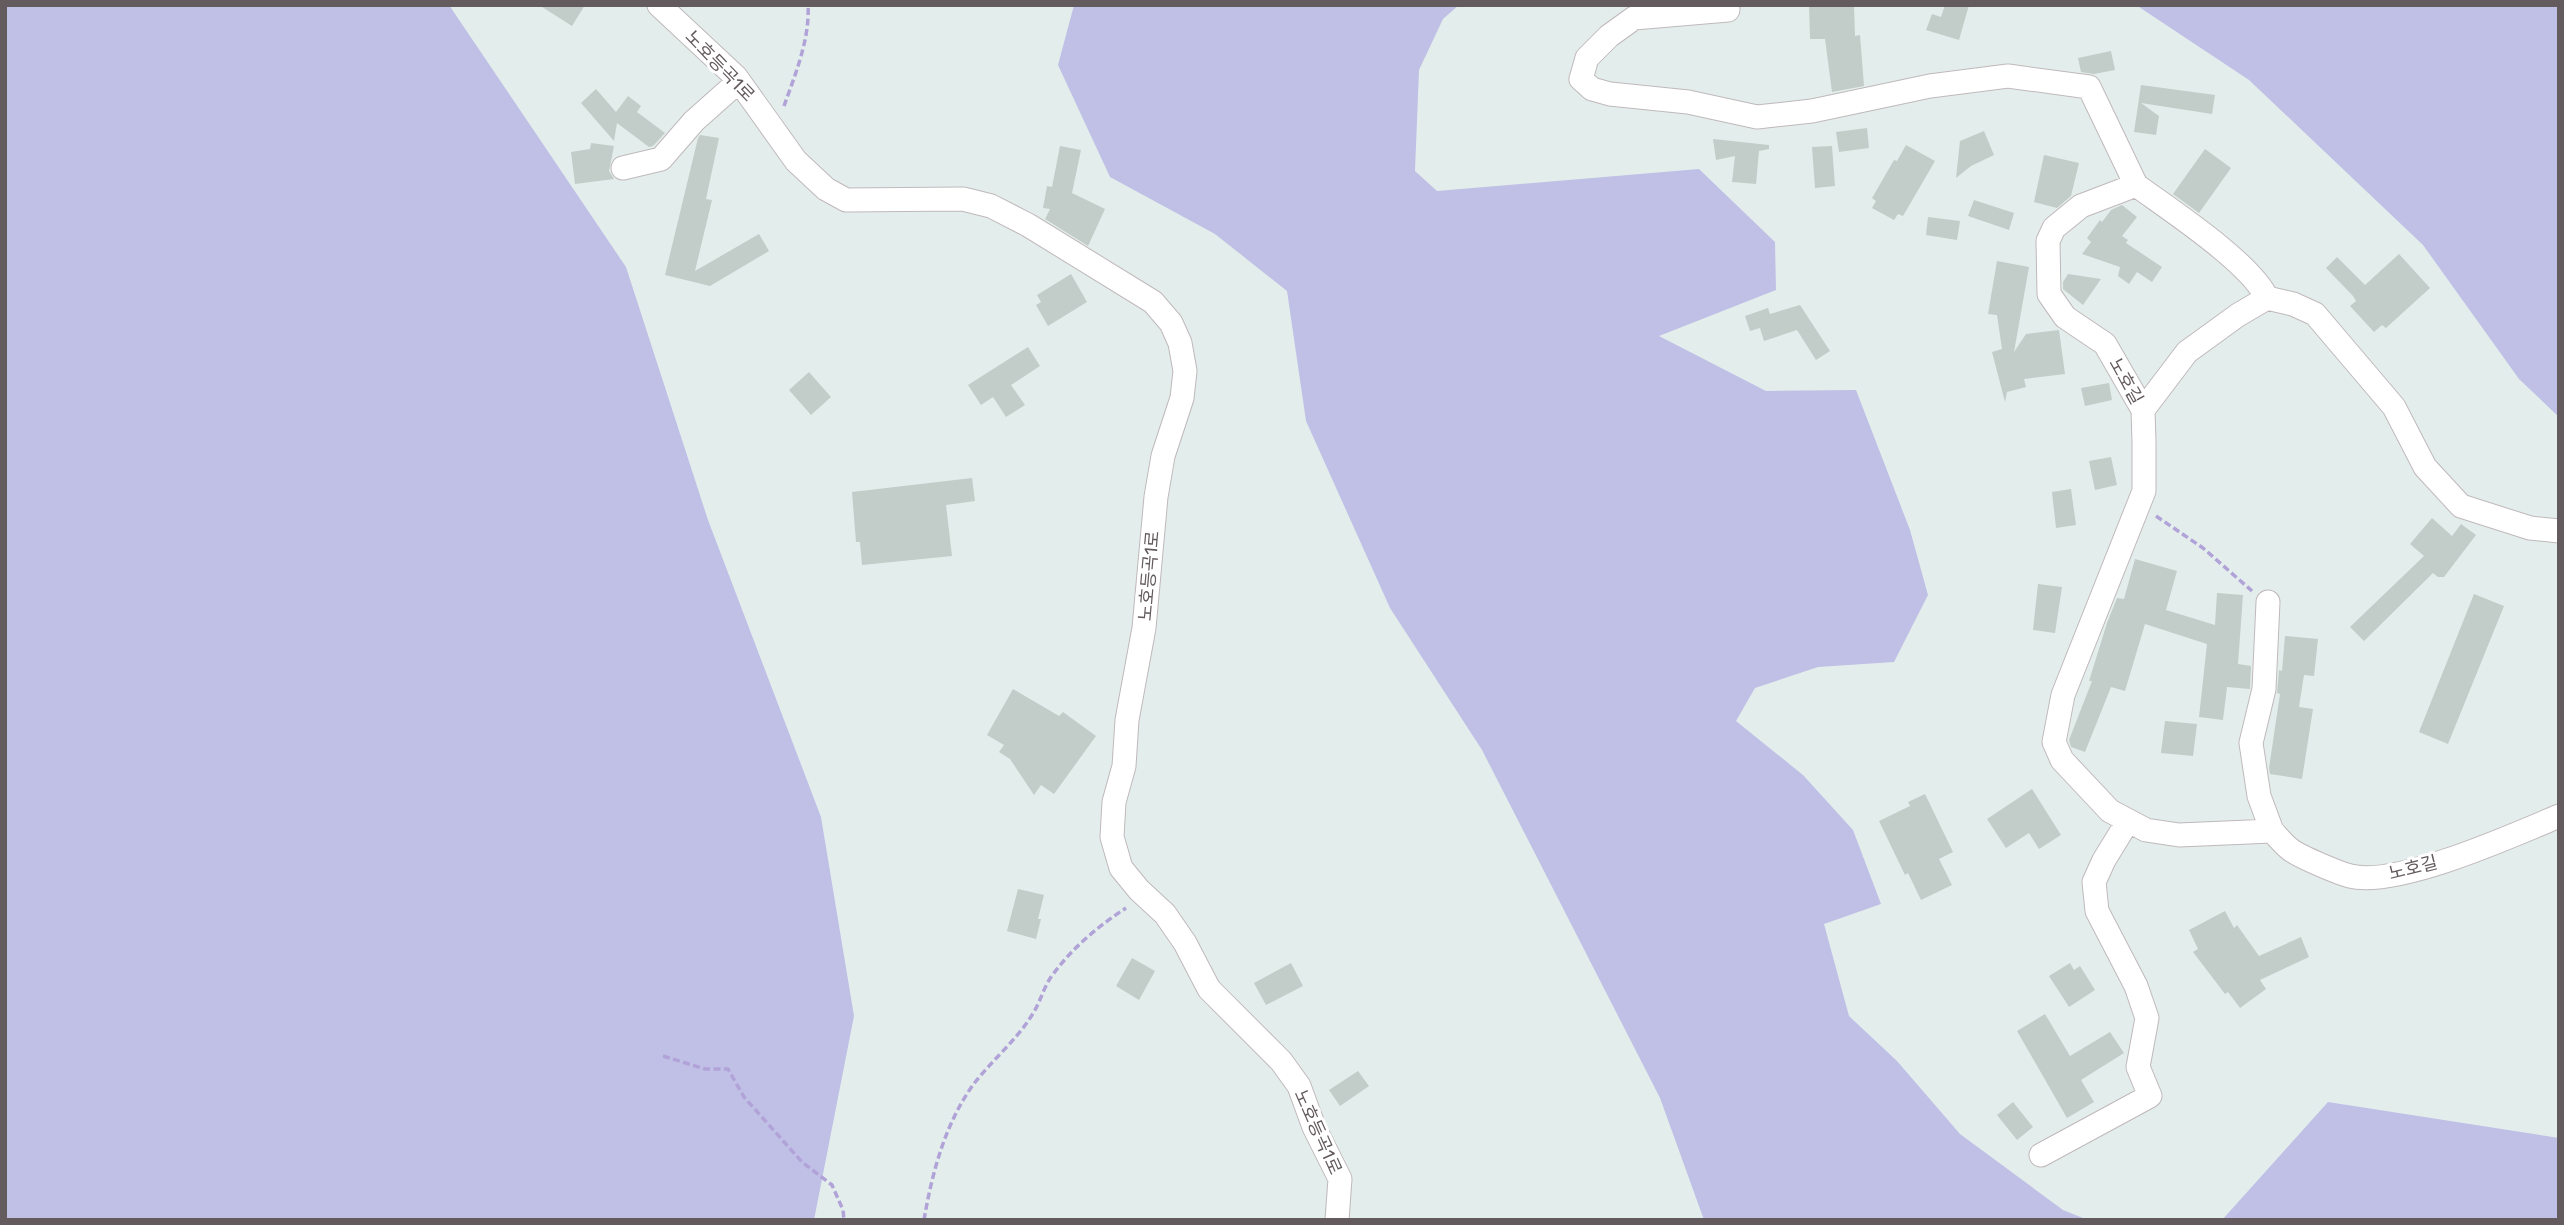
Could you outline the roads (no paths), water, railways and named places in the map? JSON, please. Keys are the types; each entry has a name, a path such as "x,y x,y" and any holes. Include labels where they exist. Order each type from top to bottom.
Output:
{"street":[{"name":"노호등곡1로","path":"659,5 739,81 796,161 826,189 846,200 963,199 991,206 1028,225 1153,302 1171,323 1180,343 1185,371 1182,398 1163,456 1156,497 1144,628 1128,720 1124,766 1114,802 1112,837 1121,868 1172,924 1209,989 1281,1061 1299,1086 1314,1127 1340,1179 1337,1220"},
{"path":"1728,10 1634,18 1609,36 1587,58 1581,79 1592,89 1610,94 1688,102 1757,117 1812,111 1930,86 2008,76 2089,87 2136,185 2226,253 2261,285 2267,298"},
{"path":"623,168 661,159 694,121 739,81"},
{"name":"노호길","path":"2136,185 2081,206 2054,228 2048,241 2049,294 2065,317 2105,344 2143,410 2144,491 2063,695 2054,742 2062,760 2110,811 2146,830 2179,835 2272,831 2292,850 2350,876 2372,877 2418,869 2496,843 2559,816"},
{"path":"2143,410 2186,352 2238,315 2267,298 2293,304 2315,314 2394,407 2425,467 2461,506 2530,528 2559,531"},
{"path":"2268,603 2264,689 2251,743 2259,796 2272,831"},
{"path":"2041,1155 2150,1096 2138,1067 2147,1018 2136,986 2097,911 2094,882 2128,821"}]}
